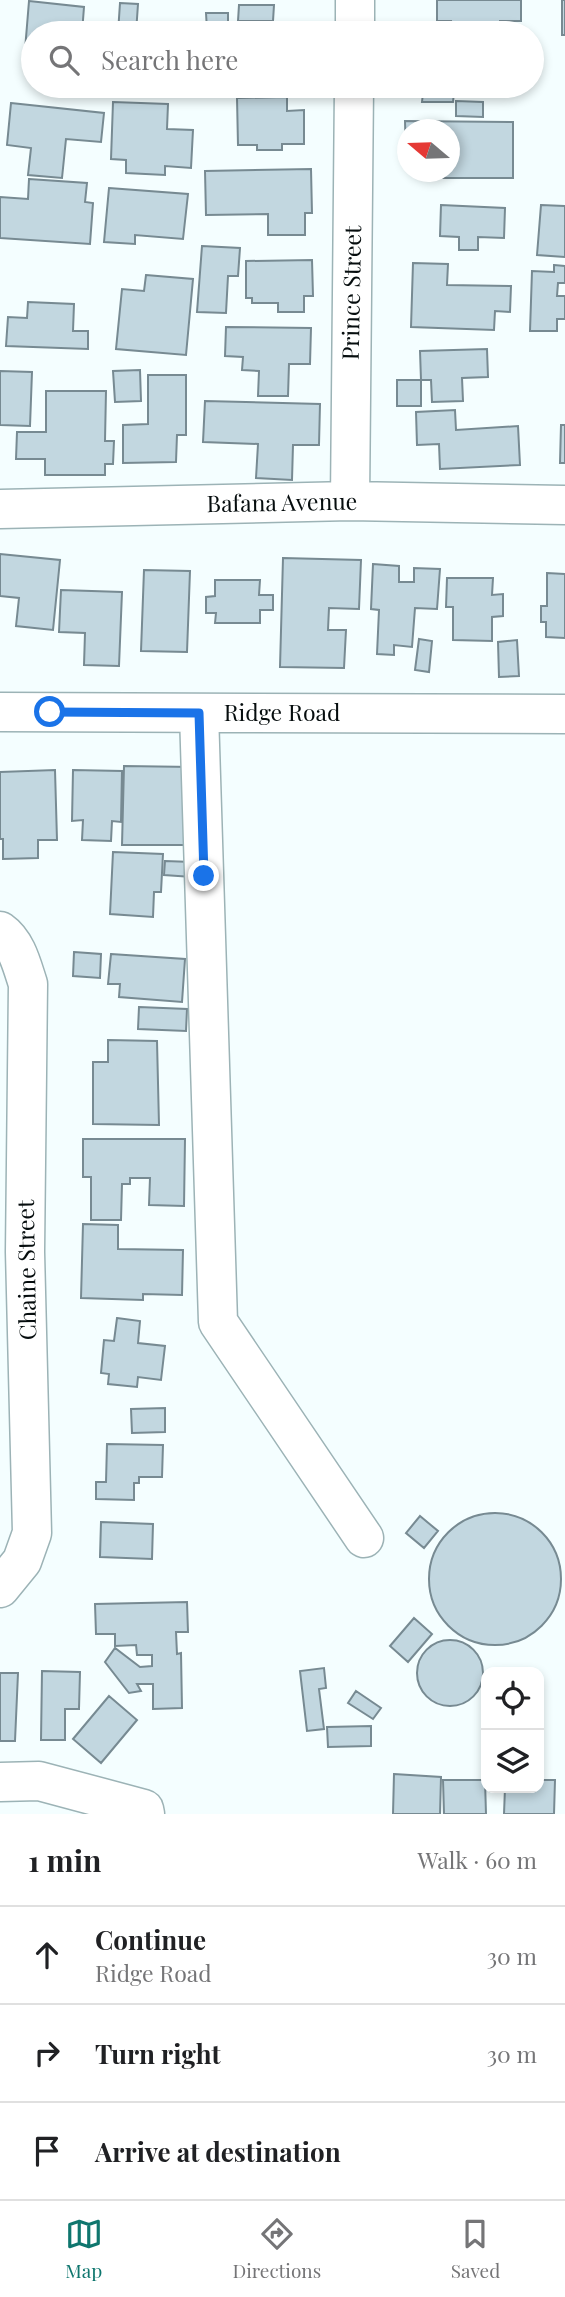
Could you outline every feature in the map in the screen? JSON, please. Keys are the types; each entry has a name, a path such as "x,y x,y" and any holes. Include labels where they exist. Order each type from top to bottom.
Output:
{"street":[{"path":"355,0 355,21"},
{"name":"Prince Street","path":"350,501 354,98"},
{"name":"Bafana Avenue","path":"0,509 350,501 565,505"},
{"name":"Ridge Road","path":"0,712 565,714"},
{"path":"199,713 218,1322 364,1538"},
{"name":"Chaine Street","path":"4,1585 22,1561 32,1532 13,1252 28,984 9,942"},
{"path":"0,1782 39,1781 144,1809 145,1814"}],"building":[{"path":"437,0 521,0 521,21 437,21"},
{"path":"562,0 565,0 565,35 562,35"},
{"path":"29,1 84,7 83,21 27,21"},
{"path":"120,3 138,4 137,21 119,21"},
{"path":"239,5 274,5 273,21 238,21"},
{"path":"206,13 228,13 228,21 206,21"},
{"path":"237,98 287,98 287,111 304,110 304,144 282,144 282,150 257,150 257,145 238,145"},
{"path":"422,98 453,98 453,102 422,102"},
{"path":"456,101 483,102 483,117 456,116"},
{"path":"113,102 168,104 167,129 193,130 191,168 165,166 165,175 126,173 126,160 111,159"},
{"path":"11,103 104,113 101,142 66,139 62,178 28,175 31,148 7,145"},
{"path":"460,122 513,122 513,178 460,178"},
{"path":"311,169 312,213 305,213 305,235 268,235 268,214 206,215 205,171"},
{"path":"29,179 87,183 85,202 93,203 90,244 0,238 0,197 28,199"},
{"path":"109,188 188,194 183,239 135,235 135,244 104,242"},
{"path":"441,205 505,208 504,238 478,237 478,250 459,250 459,237 440,236"},
{"path":"541,205 565,206 565,257 537,255"},
{"path":"202,246 240,248 238,276 228,276 226,313 197,312"},
{"path":"312,260 313,296 304,296 304,312 278,312 278,303 252,303 252,298 246,298 246,261"},
{"path":"413,263 448,264 447,285 511,286 510,312 495,311 494,330 411,327"},
{"path":"554,265 565,266 565,283 558,283 557,296 565,296 565,319 557,319 557,331 530,331 532,271 554,272"},
{"path":"146,275 193,279 186,355 116,349 122,289 144,291"},
{"path":"28,302 74,304 73,331 88,331 88,349 6,346 8,317 27,318"},
{"path":"226,327 311,328 310,364 289,364 288,396 258,396 259,371 242,370 243,357 225,356"},
{"path":"487,349 488,377 462,378 463,401 432,402 431,380 421,380 420,351"},
{"path":"140,370 141,401 115,402 113,371"},
{"path":"0,371 32,372 30,426 0,425"},
{"path":"148,375 186,375 186,435 177,435 176,462 123,463 123,425 148,424"},
{"path":"397,380 421,380 421,406 397,406"},
{"path":"46,391 106,391 105,441 114,441 113,464 105,464 105,475 45,475 45,459 16,459 17,432 46,432"},
{"path":"205,401 320,404 319,445 293,445 292,480 256,478 258,444 203,442"},
{"path":"455,410 456,430 518,426 520,465 440,469 439,444 417,445 416,412"},
{"path":"561,425 565,425 565,463 560,463"},
{"path":"0,554 60,560 53,630 16,626 19,598 0,596"},
{"path":"283,558 361,560 359,609 329,608 328,630 346,630 344,668 280,667"},
{"path":"373,564 399,566 399,582 414,582 414,568 440,569 437,609 415,608 412,647 394,645 394,655 377,654 379,610 371,609"},
{"path":"144,570 190,571 187,652 141,651"},
{"path":"547,573 565,574 565,638 546,637 546,622 541,622 541,606 547,606"},
{"path":"447,578 493,578 492,595 503,594 503,616 492,617 492,641 453,640 453,607 446,607"},
{"path":"215,580 260,580 259,595 273,595 273,610 260,610 260,623 215,623 216,613 206,613 206,597 215,596"},
{"path":"61,590 122,592 119,666 84,665 85,633 59,632"},
{"path":"419,639 432,641 429,672 415,670"},
{"path":"517,640 519,676 499,677 498,642"},
{"path":"124,766 193,767 192,845 122,845"},
{"path":"55,770 57,840 38,840 38,858 3,859 3,839 0,839 0,772"},
{"path":"73,770 122,771 121,822 112,821 111,841 82,840 83,820 72,821"},
{"path":"113,852 163,854 161,892 154,892 153,917 110,914"},
{"path":"165,861 192,862 192,877 164,875"},
{"path":"74,952 101,954 100,978 73,976"},
{"path":"111,954 185,959 182,1002 119,997 120,984 108,984"},
{"path":"139,1007 187,1009 186,1031 138,1029"},
{"path":"108,1040 157,1041 159,1125 93,1124 93,1062 108,1062"},
{"path":"83,1139 185,1139 184,1206 149,1205 150,1178 130,1178 130,1184 122,1184 121,1220 91,1220 91,1177 83,1177"},
{"path":"83,1224 118,1225 118,1249 183,1250 182,1295 143,1294 143,1300 81,1298"},
{"path":"117,1318 140,1321 138,1343 165,1346 161,1380 138,1377 137,1387 108,1384 109,1374 101,1373 104,1340 114,1341"},
{"path":"165,1408 165,1432 132,1433 131,1409"},
{"path":"107,1444 163,1445 162,1477 139,1477 139,1483 134,1483 134,1500 96,1499 96,1482 106,1482"},
{"path":"495,1513 520,1518 541,1533 556,1554 561,1579 556,1604 541,1625 520,1640 495,1645 470,1640 449,1625 434,1604 429,1579 434,1554 449,1533 470,1518"},
{"path":"420,1516 438,1531 424,1548 406,1533"},
{"path":"101,1522 153,1524 152,1559 100,1557"},
{"path":"187,1602 188,1632 176,1632 177,1654 181,1653 182,1708 153,1709 153,1684 137,1684 141,1691 129,1693 105,1662 115,1648 140,1667 152,1666 152,1655 137,1655 136,1645 115,1646 115,1634 96,1634 95,1604"},
{"path":"414,1618 432,1634 408,1662 390,1646"},
{"path":"450,1640 462,1643 473,1650 480,1661 480,1685 473,1696 462,1703 450,1706 438,1703 427,1696 420,1685 417,1673 420,1661 427,1650 438,1643"},
{"path":"324,1668 326,1688 319,1689 324,1729 307,1731 300,1671"},
{"path":"42,1671 80,1672 79,1709 65,1709 65,1740 41,1740"},
{"path":"0,1673 18,1673 15,1741 0,1741"},
{"path":"356,1691 381,1708 373,1719 348,1703"},
{"path":"109,1696 137,1720 101,1763 73,1739"},
{"path":"371,1726 371,1746 328,1747 327,1727"},
{"path":"394,1774 441,1777 440,1814 393,1814"},
{"path":"443,1780 481,1780 481,1793 485,1793 486,1814 444,1814"},
{"path":"544,1780 555,1780 554,1814 504,1814 505,1793 544,1793"}],"route":[{"path":"50,712 199,713 204,876"}]}
